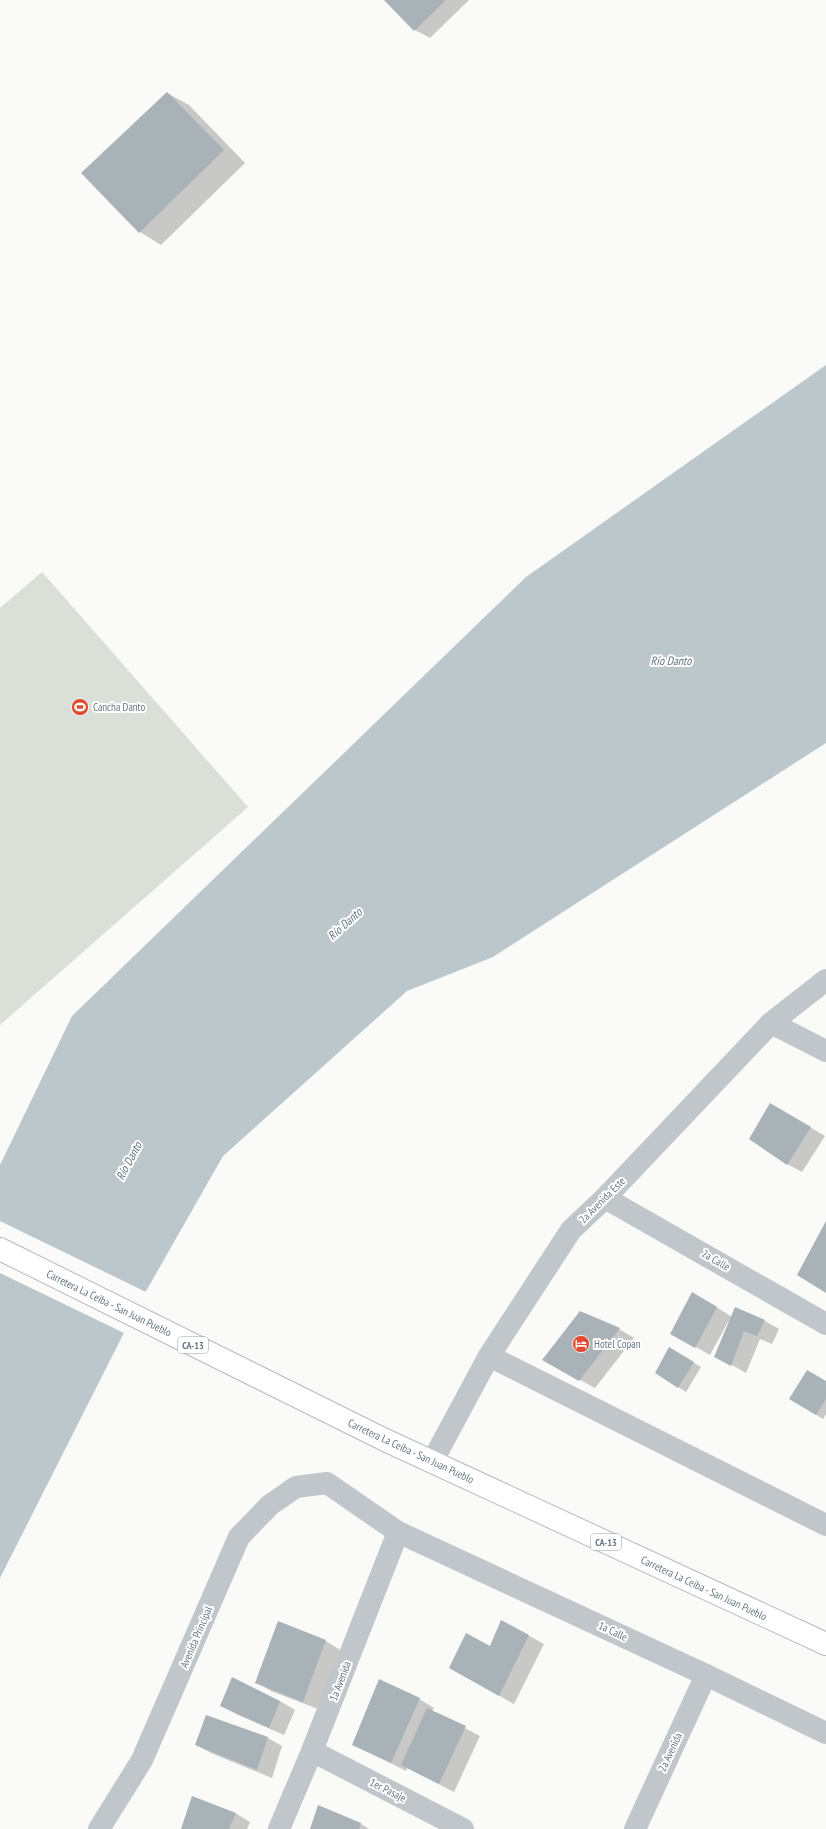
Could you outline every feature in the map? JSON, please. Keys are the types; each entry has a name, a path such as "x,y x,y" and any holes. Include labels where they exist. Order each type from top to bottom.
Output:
{"main road":[{"name":"Carretera La Ceiba - San Juan Pueblo","path":"0,1249 385,1440 826,1644"}],"street":[{"name":"2a Avenida Este","path":"432,1462 489,1356 571,1230 605,1198 771,1023 826,980"},
{"path":"771,1023 826,1051"},
{"name":"2a Calle","path":"605,1198 826,1324"},
{"path":"489,1356 826,1525"},
{"name":"1a Calle","path":"327,1483 398,1532 706,1675 826,1733"},
{"name":"Avenida Principal","path":"99,1829 142,1760 239,1537 270,1505 296,1487 327,1483"},
{"name":"1a Avenida","path":"279,1829 312,1751 398,1532"},
{"name":"2a Avenida","path":"635,1829 706,1675"},
{"name":"1er Pasaje","path":"312,1751 463,1829"}],"shaded area":[{"name":"Cancha Danto","path":"42,572 248,807 0,1025 0,608"}],"water":[{"name":"Río Danto","path":"826,365 826,743 493,957 407,991 223,1156 137,1307 0,1578 0,1165 72,1016 526,577"}],"pier":[{"path":"0,1221 148,1293 126,1334 0,1273"}],"building":[{"path":"384,0 446,0 414,31"},
{"path":"167,92 224,150 139,233 81,173"},
{"path":"770,1103 811,1127 787,1165 749,1139"},
{"path":"826,1221 826,1293 797,1275"},
{"path":"692,1292 717,1307 695,1348 670,1334"},
{"path":"735,1307 765,1320 757,1336 744,1331 731,1366 714,1357"},
{"name":"Hotel Copan","path":"580,1311 620,1328 579,1381 542,1360"},
{"path":"669,1347 694,1362 678,1388 655,1373"},
{"path":"807,1370 826,1381 826,1399 816,1415 789,1399"},
{"path":"501,1620 529,1635 499,1696 449,1668 466,1633 490,1646"},
{"path":"278,1621 326,1640 303,1702 255,1683"},
{"path":"232,1677 280,1701 269,1728 220,1706"},
{"path":"379,1679 420,1698 391,1763 352,1745"},
{"path":"427,1708 466,1726 439,1784 401,1765"},
{"path":"206,1715 268,1737 257,1770 195,1745"},
{"path":"192,1796 236,1813 229,1829 181,1829"},
{"path":"318,1805 361,1823 359,1829 310,1829"}],"place":[{"name":"Cancha Danto","path":"80,707"},
{"name":"Hotel Copan","path":"581,1344"}]}
